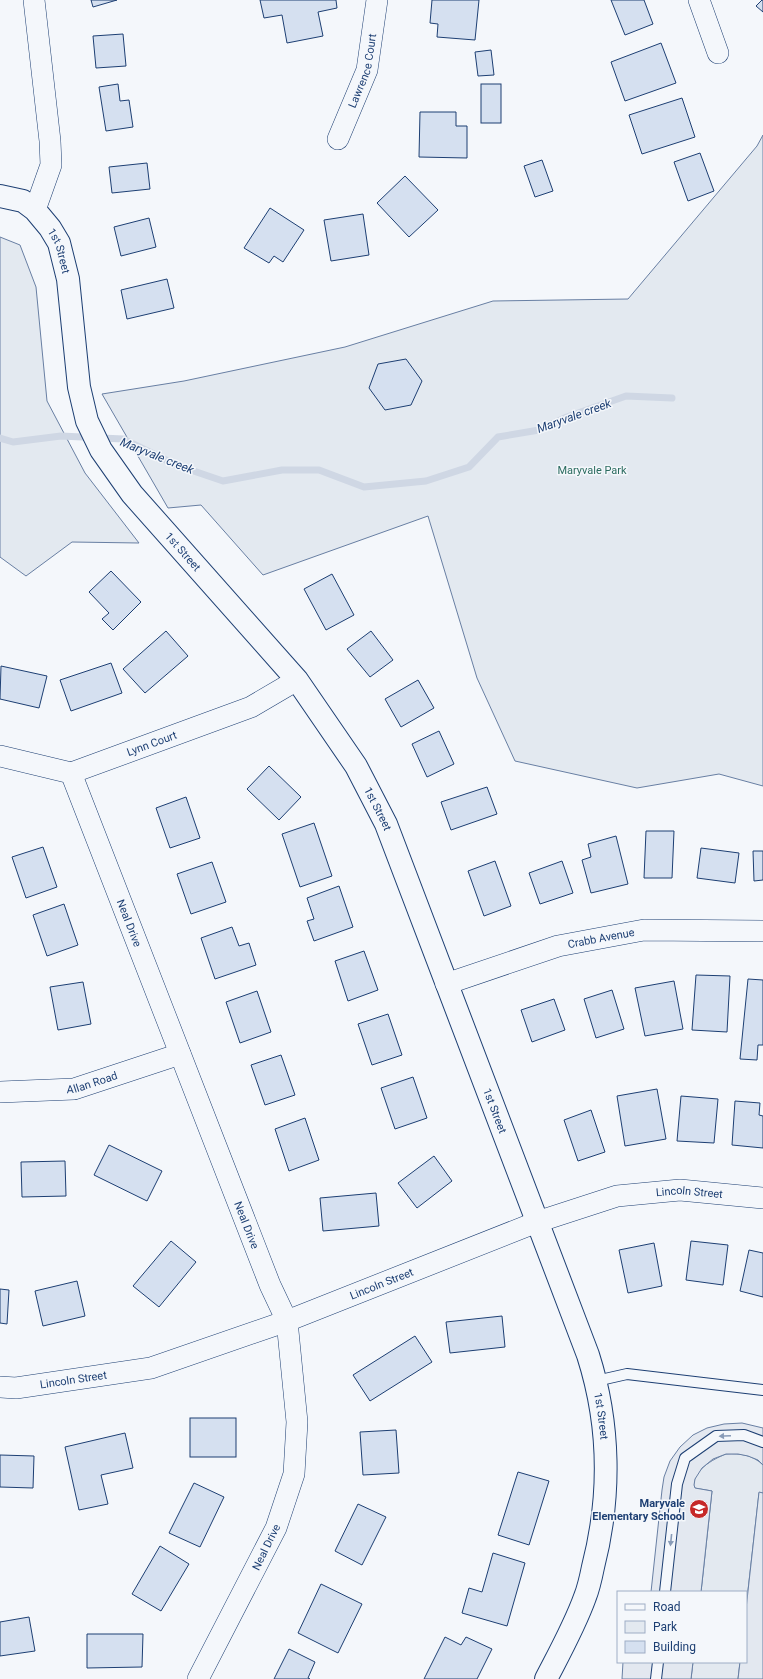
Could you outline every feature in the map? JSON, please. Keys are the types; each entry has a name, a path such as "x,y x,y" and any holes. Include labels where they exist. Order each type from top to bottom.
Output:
{"street":[{"path":"34,0 50,141 51,165 35,210"},
{"name":"Lawrence Court","path":"338,139 367,70 377,0"},
{"path":"699,0 718,53"},
{"name":"1st Street","path":"0,196 23,201 35,210 59,242 68,279 79,387 87,421 101,450 132,494 298,680 356,766 386,824 588,1355 596,1381 603,1425 606,1465 604,1508 598,1548 586,1596 566,1641 546,1679"},
{"name":"Lynn Court","path":"72,773 251,707 298,680"},
{"path":"0,756 72,773"},
{"name":"Neal Drive","path":"72,773 270,1285 287,1321 298,1422 294,1474 276,1528 198,1679"},
{"name":"Crabb Avenue","path":"446,984 558,946 644,930 763,931"},
{"name":"Allan Road","path":"0,1092 74,1089 180,1054"},
{"name":"Lincoln Street","path":"0,1387 16,1388 151,1368 287,1321 537,1222 617,1196 680,1190 763,1198"}],"lane":[{"path":"596,1381 627,1374 763,1390"},
{"path":"665,1591 677,1484 685,1458 716,1436 744,1435 763,1442"},
{"path":"656,1679 658,1663"}],"green space":[{"name":"Maryvale Park","path":"763,135 763,786 719,774 637,788 515,761 477,678 428,516 263,575 201,505 168,508 102,394 184,381 345,347 493,301 628,299 757,146"},
{"path":"0,237 20,245 36,287 47,401 85,473 139,543 72,542 26,576 0,557"},
{"path":"726,1454 746,1455 763,1465 763,1493 759,1493 747,1599 747,1591 701,1591 712,1491 694,1488 694,1482 699,1471 715,1459"},
{"path":"693,1663 740,1663 738,1679 691,1679"}],"shaded area":[{"path":"742,1423 763,1428 763,1465 758,1460 748,1456 726,1454 713,1459 702,1468 695,1479 695,1488 712,1491 701,1591 651,1591 662,1490 664,1477 670,1461 680,1447 693,1435 707,1428 724,1424"},
{"path":"759,1492 763,1493 763,1679 738,1679 740,1663 747,1663 747,1600"},
{"path":"623,1663 693,1663 691,1679 622,1679"}],"building":[{"path":"91,0 117,0 93,7"},
{"path":"260,0 336,0 337,8 318,12 323,36 287,43 282,15 264,18"},
{"path":"432,0 479,0 475,40 437,37 438,24 430,23"},
{"path":"611,0 644,0 653,24 625,35"},
{"path":"763,0 763,12 756,6"},
{"path":"123,34 126,66 96,68 93,36"},
{"path":"661,43 676,83 625,101 611,62"},
{"path":"491,50 494,75 478,76 475,52"},
{"path":"118,84 120,101 129,100 133,127 106,131 99,87"},
{"path":"481,84 501,84 501,123 481,123"},
{"path":"682,98 695,137 642,154 629,115"},
{"path":"420,112 456,112 456,126 467,126 467,158 419,157"},
{"path":"700,153 714,191 688,201 674,162"},
{"path":"542,160 553,191 535,197 524,166"},
{"path":"147,163 150,189 112,193 109,167"},
{"path":"405,176 438,210 409,237 377,203"},
{"path":"270,208 304,230 283,262 274,256 269,263 244,248"},
{"path":"363,214 369,255 331,261 324,220"},
{"path":"149,218 156,247 121,256 114,227"},
{"path":"167,279 174,308 127,319 121,290"},
{"path":"406,359 422,381 411,405 385,410 369,388 378,364"},
{"path":"111,571 141,602 113,630 102,619 109,613 89,592"},
{"path":"332,574 354,615 326,630 304,589"},
{"path":"166,631 188,656 145,693 123,669"},
{"path":"371,631 393,660 370,677 347,649"},
{"path":"111,663 122,693 71,711 60,680"},
{"path":"1,666 47,676 39,708 0,699"},
{"path":"418,680 434,708 401,727 385,699"},
{"path":"439,731 454,764 427,777 412,744"},
{"path":"269,766 301,797 279,820 247,789"},
{"path":"487,787 497,814 451,830 441,802"},
{"path":"186,797 200,838 170,848 156,808"},
{"path":"314,823 332,876 300,887 282,834"},
{"path":"646,831 674,831 672,878 644,878"},
{"path":"616,836 628,884 591,893 582,860 591,857 588,844"},
{"path":"43,847 57,887 26,898 12,857"},
{"path":"701,848 739,853 735,883 697,878"},
{"path":"753,851 763,851 763,880 754,881"},
{"path":"495,861 511,906 484,916 468,871"},
{"path":"562,861 573,893 540,904 529,873"},
{"path":"212,862 226,902 191,914 177,874"},
{"path":"339,886 353,927 314,941 307,921 314,919 307,898"},
{"path":"64,904 78,945 47,956 33,915"},
{"path":"232,927 239,946 249,943 256,965 215,979 201,938"},
{"path":"364,951 378,990 348,1001 335,961"},
{"path":"696,975 730,976 727,1032 692,1030"},
{"path":"748,979 763,980 763,1045 758,1045 757,1060 740,1059"},
{"path":"674,981 683,1029 645,1036 635,988"},
{"path":"83,982 91,1024 58,1030 50,987"},
{"path":"612,990 624,1029 596,1038 584,999"},
{"path":"257,991 271,1032 240,1043 226,1002"},
{"path":"554,999 565,1030 532,1042 521,1010"},
{"path":"388,1014 402,1055 372,1065 358,1024"},
{"path":"281,1055 295,1095 265,1105 251,1065"},
{"path":"413,1077 427,1118 395,1129 381,1088"},
{"path":"657,1089 666,1139 625,1146 617,1096"},
{"path":"681,1096 718,1099 714,1143 677,1141"},
{"path":"735,1101 760,1103 759,1115 763,1116 763,1148 732,1145"},
{"path":"591,1110 605,1152 578,1161 564,1120"},
{"path":"305,1118 319,1160 289,1171 275,1129"},
{"path":"109,1145 162,1171 147,1201 94,1175"},
{"path":"434,1156 452,1181 417,1208 398,1183"},
{"path":"65,1161 66,1196 22,1197 21,1162"},
{"path":"376,1193 379,1226 323,1231 320,1198"},
{"path":"171,1241 196,1262 159,1307 133,1286"},
{"path":"691,1241 728,1245 723,1285 686,1280"},
{"path":"654,1243 662,1286 628,1293 619,1250"},
{"path":"749,1250 763,1253 763,1297 740,1291"},
{"path":"77,1281 85,1316 43,1326 35,1291"},
{"path":"0,1289 9,1290 7,1324 0,1323"},
{"path":"502,1316 505,1347 450,1353 446,1322"},
{"path":"415,1336 432,1362 370,1401 353,1375"},
{"path":"190,1418 236,1418 236,1457 190,1457"},
{"path":"396,1430 399,1473 363,1475 360,1432"},
{"path":"125,1433 133,1468 101,1475 108,1504 79,1510 65,1447"},
{"path":"0,1455 34,1456 33,1488 0,1487"},
{"path":"518,1472 549,1481 529,1545 498,1535"},
{"path":"194,1483 224,1497 200,1547 169,1533"},
{"path":"358,1504 386,1517 362,1565 335,1551"},
{"path":"160,1546 189,1564 161,1611 132,1594"},
{"path":"493,1553 525,1563 507,1626 462,1613 469,1588 482,1592"},
{"path":"321,1584 362,1604 338,1653 298,1633"},
{"path":"29,1617 35,1651 0,1656 0,1622"},
{"path":"87,1634 143,1634 142,1667 87,1668"},
{"path":"445,1637 461,1645 466,1637 492,1649 477,1679 424,1679"},
{"path":"289,1649 315,1662 308,1678 310,1679 274,1679"}],"waterway":[{"name":"Maryvale creek","path":"0,438 13,442 61,436 123,439 176,465 223,481 282,470 319,470 364,487 426,481 469,467 498,437 539,430 567,417 626,396 672,398"}],"place":[{"name":"Maryvale Elementary School","path":"699,1509"}]}
